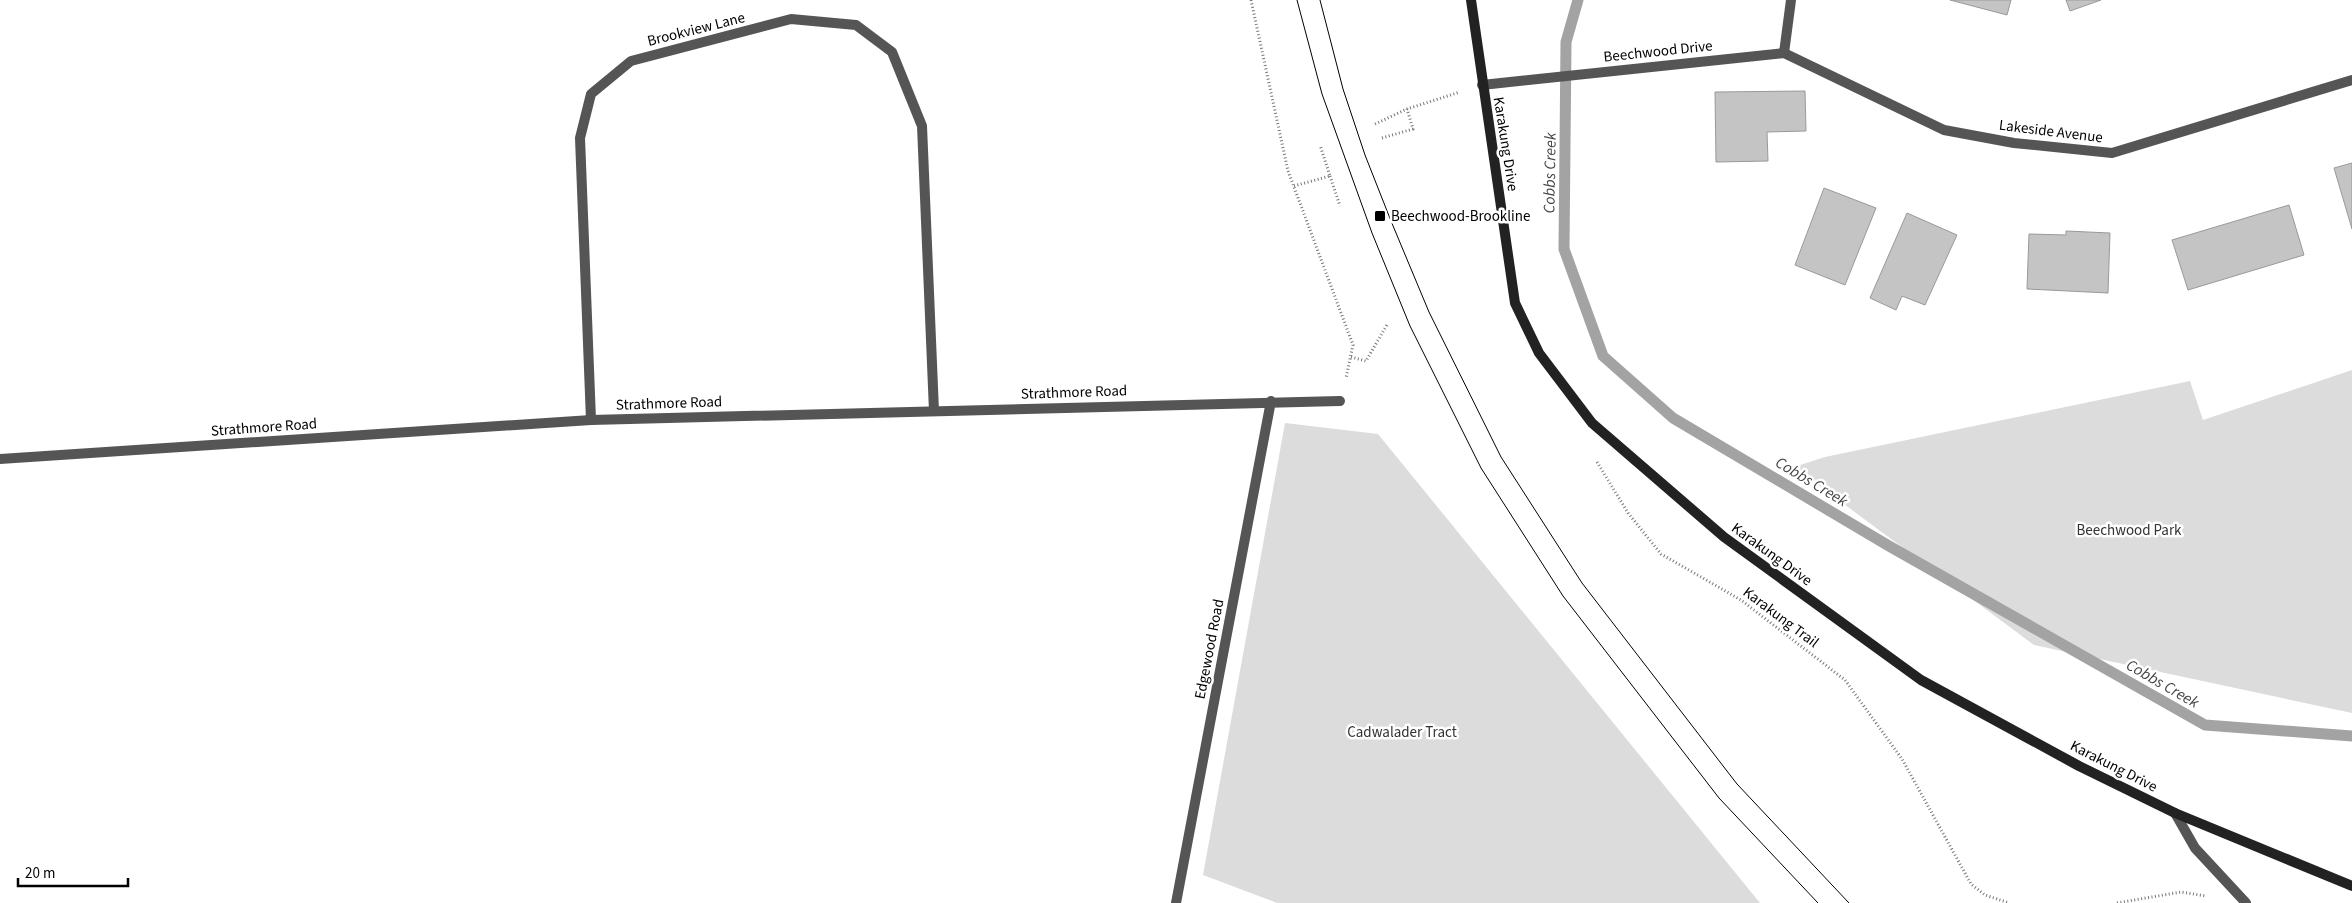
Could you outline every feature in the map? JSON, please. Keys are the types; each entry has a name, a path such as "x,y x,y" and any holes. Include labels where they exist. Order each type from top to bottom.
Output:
{"street":[{"name":"Karakung Drive","path":"1471,0 1515,303 1539,353 1592,422 1724,538 1921,680 2079,766 2175,813 2352,886"},
{"path":"1784,53 1791,0"},
{"name":"Brookview Lane","path":"591,420 580,138 591,94 631,61 791,19 856,25 892,52 922,126 934,411"},
{"name":"Beechwood Drive","path":"1482,85 1784,53"},
{"name":"Lakeside Avenue","path":"1784,53 1944,130 2014,144 2112,153 2352,80"},
{"name":"Strathmore Road","path":"0,459 591,420 1271,401 1340,401"},
{"name":"Edgewood Road","path":"1176,903 1271,401"},
{"path":"2175,813 2195,848 2246,903"}],"path":[{"path":"1251,0 1288,170 1353,344 1340,401"},
{"path":"1375,124 1407,110 1482,85"},
{"path":"1382,138 1413,129 1407,110"},
{"path":"1320,145 1340,206"},
{"path":"1294,186 1330,176"},
{"path":"1350,357 1366,361 1388,323"},
{"name":"Karakung Trail","path":"1594,458 1628,513 1661,554 1741,600 1845,680 1902,759 1971,884 1985,895 2009,903"},
{"path":"2117,903 2181,892 2210,897"}],"green space":[{"name":"Beechwood Park","path":"2352,370 2352,713 2034,645 1794,467 1825,457 2190,381 2203,420"},
{"name":"Cadwalader Tract","path":"1285,423 1378,434 1760,903 1277,903 1203,875"}],"building":[{"path":"1950,0 2011,0 2007,15"},
{"path":"2066,0 2101,0 2070,11"},
{"path":"1805,91 1806,131 1767,132 1768,161 1716,162 1715,92"},
{"path":"2352,163 2352,229 2334,168"},
{"path":"1824,188 1876,208 1845,285 1795,265"},
{"path":"2289,205 2304,255 2188,290 2172,240"},
{"path":"1907,213 1957,235 1925,305 1902,296 1896,310 1870,298"},
{"path":"2066,231 2110,233 2108,293 2027,289 2029,234 2066,235"}],"waterway":[{"name":"Cobbs Creek","path":"1578,0 1566,42 1564,249 1603,356 1673,418 1889,546 2205,725 2352,736"}],"tram line":[{"path":"1297,0 1322,94 1372,233 1410,326 1481,468 1563,596 1719,798 1818,903"},
{"path":"1320,0 1343,89 1365,155 1391,221 1429,312 1501,457 1582,583 1737,784 1849,903"}],"place":[{"name":"Beechwood-Brookline","path":"1380,216"}]}
